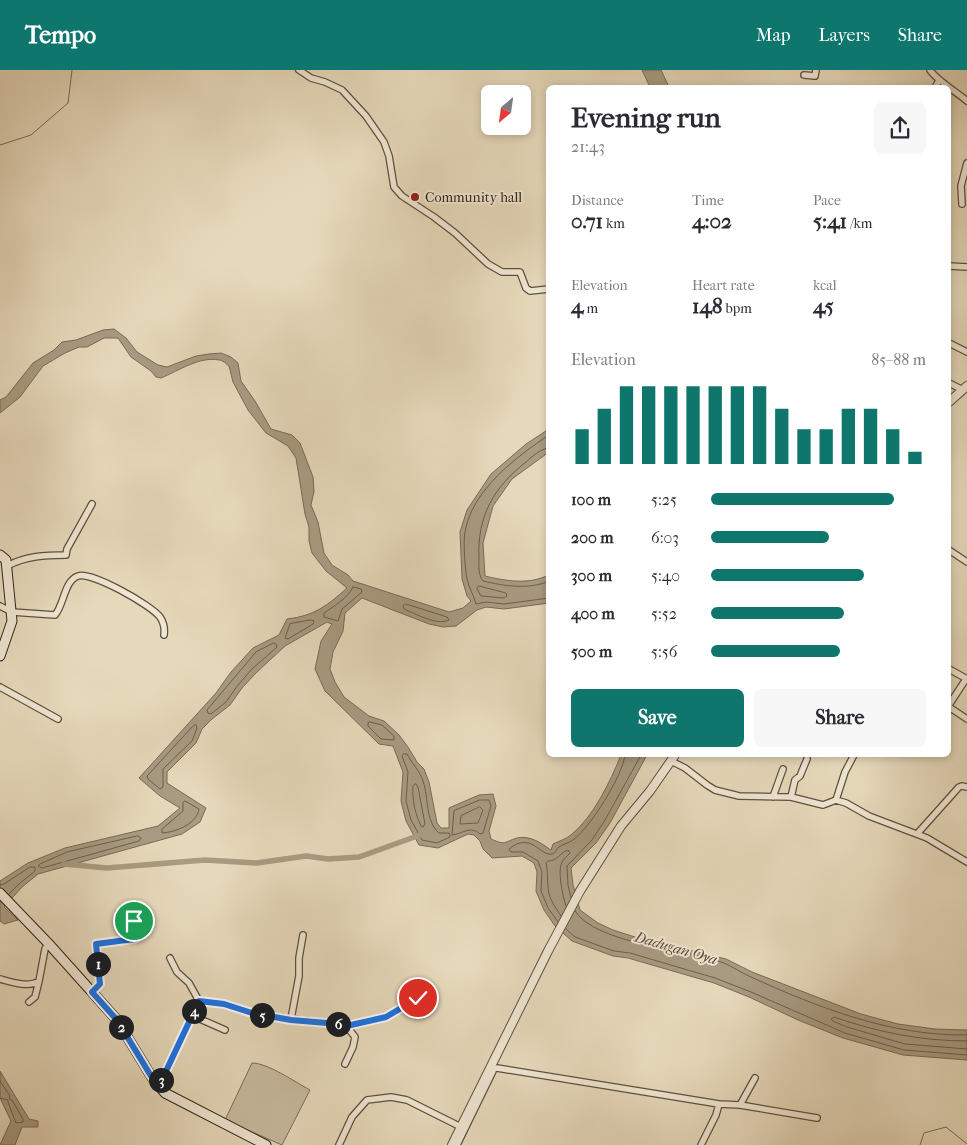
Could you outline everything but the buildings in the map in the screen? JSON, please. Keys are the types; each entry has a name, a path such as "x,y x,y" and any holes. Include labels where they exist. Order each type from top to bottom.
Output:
{"main road":[{"path":"0,555 6,560 12,612 12,621 0,656"},
{"path":"0,894 48,943 117,1020 151,1076 165,1093 266,1145"}],"street":[{"path":"299,70 311,78 342,90 366,116 384,142 389,156 394,187 402,196 455,232 488,264 502,272 520,272 526,288 530,292 546,289"},
{"path":"804,75 815,76 816,70"},
{"path":"930,70 933,75 946,85"},
{"path":"936,85 939,80"},
{"path":"951,89 967,101"},
{"path":"962,204 967,163"},
{"path":"951,266 967,267"},
{"path":"951,345 967,352"},
{"path":"951,384 965,388"},
{"path":"951,400 965,388"},
{"path":"7,566 17,560 36,556 66,555 67,549 92,504"},
{"path":"951,551 967,562"},
{"path":"0,606 12,612 55,615 71,581 77,576 84,575 120,589 146,604 159,616 165,626 164,635"},
{"path":"951,670 967,679 951,703"},
{"path":"0,687 58,719"},
{"path":"951,707 967,719"},
{"path":"836,800 845,772 853,757"},
{"path":"452,1145 548,951 580,892 622,826 650,792 673,758 715,790 739,796 791,797 817,805 836,800 846,803 869,816 917,834 967,862"},
{"path":"791,797 795,780 800,776 807,760"},
{"path":"773,797 784,769"},
{"path":"917,834 958,787 967,787"},
{"path":"92,992 100,984 96,944 134,939 134,921"},
{"path":"291,1020 299,976 299,958 303,935"},
{"path":"29,1002 35,997 45,949 48,943"},
{"path":"170,958 176,972 189,983 199,1001"},
{"path":"0,979 14,983 35,984 39,981"},
{"path":"199,1001 224,1004 252,1013 291,1020 351,1025 386,1017 418,998 426,990"},
{"path":"159,1086 199,1001"},
{"path":"191,1015 225,1030"},
{"path":"345,1024 354,1037 353,1047 345,1064"},
{"path":"457,1145 494,1069 497,1068 817,1118"},
{"path":"740,1105 755,1078"},
{"path":"339,1145 352,1117 367,1100 392,1097 407,1100 461,1127"},
{"path":"701,1145 716,1115 719,1104"}],"shaded area":[{"path":"252,1063 273,1069 310,1090 282,1145 225,1120"}],"water":[{"path":"642,70 661,70 668,85 649,85"},
{"name":"Dadugan Oya","path":"114,329 126,338 137,352 158,365 167,367 196,356 221,353 231,357 238,363 241,381 271,429 292,435 300,443 313,477 314,491 311,505 318,522 324,553 332,565 348,575 353,581 449,612 463,608 471,601 467,596 462,579 460,532 467,510 491,474 526,444 546,431 546,454 512,479 493,506 483,543 485,576 509,581 533,580 546,576 546,603 504,609 486,607 477,610 456,626 443,627 429,624 362,598 345,613 343,631 333,652 330,669 344,697 369,716 384,721 399,735 408,747 417,762 424,769 429,782 437,823 441,828 449,828 449,808 479,795 493,794 496,806 489,831 491,839 505,843 522,837 539,842 551,850 553,844 571,835 587,818 606,787 620,757 646,757 610,823 596,843 571,868 573,885 580,910 598,923 613,930 638,938 726,959 752,972 861,1014 898,1024 935,1029 967,1030 967,1060 903,1055 843,1038 714,983 628,958 613,956 572,941 555,926 544,910 536,891 537,872 534,863 522,856 492,858 483,849 480,841 474,835 468,834 438,848 419,845 406,821 401,801 403,772 393,746 379,744 325,691 315,669 321,641 332,624 327,622 285,646 256,673 230,705 202,729 196,743 167,772 167,783 206,808 200,822 182,834 38,874 22,887 4,907 18,920 4,924 0,921 0,881 28,863 65,848 158,826 180,808 160,796 139,778 216,693 231,672 253,648 279,635 287,619 313,613 347,588 326,571 312,553 296,458 288,446 266,433 248,410 233,382 229,366 222,361 204,360 161,378 156,377 151,371 131,357 118,338 104,338 87,347 79,347 65,353 43,366 20,397 0,413 0,400 6,397 33,363 54,350 62,342 76,340 103,330"},
{"path":"0,1071 29,1119 38,1121 38,1127 22,1127 15,1145 0,1145 11,1121 0,1098"}],"waterway":[{"path":"0,145 31,135 68,103 72,70"},
{"path":"64,864 107,868 205,860 257,863 306,856 328,859 359,857 420,835"},
{"path":"920,1145 924,1133 946,1127 967,1144"}],"place":[{"name":"Community hall","path":"415,197"}],"route":[{"path":"134,921 134,939 96,944 100,984 92,992 117,1020 159,1086 199,1001 224,1004 252,1013 291,1020 351,1025 371,1022 386,1017 418,998"}]}
